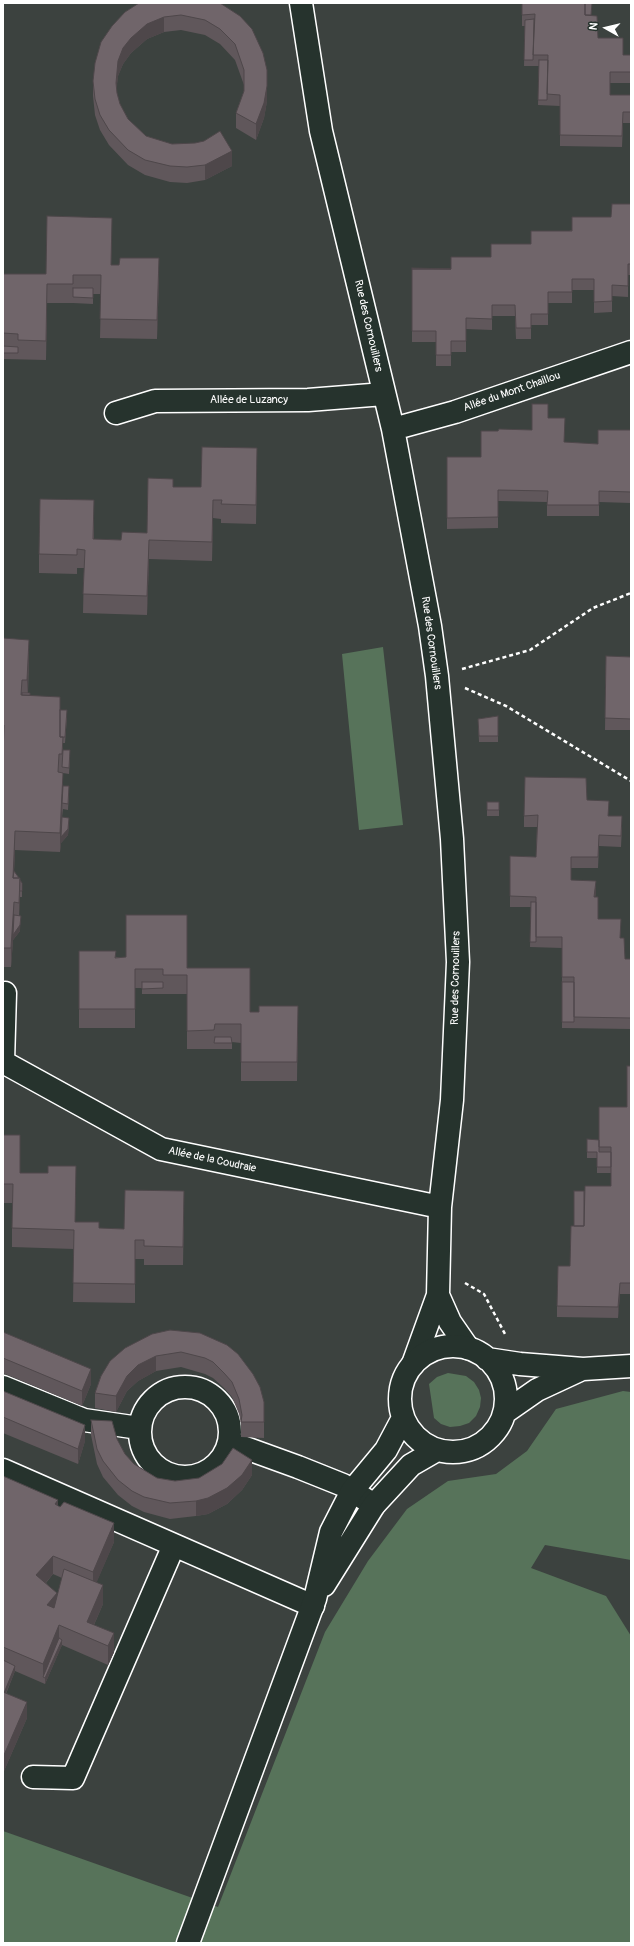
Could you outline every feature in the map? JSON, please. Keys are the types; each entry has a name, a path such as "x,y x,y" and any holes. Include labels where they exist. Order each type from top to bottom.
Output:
{"street":[{"name":"Rue des Cornouillers","path":"301,3 321,131 393,429 430,626 437,676 452,839 458,962 452,1100 440,1207 438,1286 413,1364"},
{"name":"Allée du Mont Chaillou","path":"393,429 455,412 631,352"},
{"name":"Allée de Luzancy","path":"116,413 155,401 308,400 384,394"},
{"path":"3,1062 5,993"},
{"name":"Allée de la Coudraie","path":"3,1062 161,1149 440,1207"},
{"name":"Rue des Cornouillers","path":"438,1286 450,1322 468,1348"},
{"path":"453,1346 468,1348 487,1359 497,1370 503,1384 506,1398 504,1413 497,1428 485,1441 470,1449 453,1452 437,1450 422,1443 411,1432 403,1418 400,1404 401,1390 405,1376 413,1364 425,1354 438,1348 453,1346"},
{"path":"487,1359 520,1364 583,1369 631,1366"},
{"path":"504,1413 537,1390 583,1369"},
{"path":"3,1387 84,1420 140,1428"},
{"path":"179,1387 191,1387 214,1397 222,1407 229,1424 229,1442 224,1454 217,1464 207,1472 184,1478 172,1476 160,1470 151,1463 144,1452 140,1441 142,1416 148,1405 156,1396 167,1390 179,1387"},
{"path":"188,1943 314,1603 331,1532 352,1492 386,1450 403,1418"},
{"path":"229,1442 298,1466 343,1485 374,1505"},
{"path":"314,1603 374,1505 411,1465 437,1450"},
{"path":"3,1470 174,1545 314,1603"},
{"path":"33,1777 73,1778 174,1545"}],"path":[{"path":"437,676 530,650 593,608 631,593"},
{"path":"437,676 506,706 631,781"},
{"path":"438,1286 459,1279 484,1294 520,1364"}],"green space":[{"path":"383,647 403,825 359,830 342,654"},
{"path":"448,1373 466,1376 474,1382 479,1390 481,1398 480,1407 476,1416 469,1423 460,1426 450,1427 441,1424 434,1418 429,1384 437,1377"},
{"path":"623,1391 631,1392 631,1560 545,1545 531,1568 606,1596 631,1636 631,1943 3,1943 3,1831 218,1907 325,1632 368,1561 407,1509 448,1481 496,1474 527,1451 556,1409"}],"building":[{"path":"139,3 220,3 240,16 252,29 263,53 267,70 267,86 264,103 256,124 236,113 244,91 244,70 235,44 220,29 205,20 181,15 164,17 147,24 131,38 123,48 118,61 116,83 120,104 128,119 146,136 172,144 204,141 220,131 232,151 205,165 187,167 170,166 145,160 128,150 109,130 100,115 95,99 93,81 95,63 101,42 112,26 125,12"},
{"path":"522,3 585,3 585,15 597,16 598,38 623,38 623,55 631,55 631,72 610,72 610,95 631,95 631,112 623,112 622,136 560,135 560,95 547,94 548,55 533,55 535,14 522,15"},
{"path":"585,3 592,3 591,15 585,15"},
{"path":"534,19 533,60 524,60 525,20"},
{"path":"539,60 548,60 547,100 538,100"},
{"path":"612,204 631,204 631,264 628,264 628,286 612,285 612,301 594,302 594,279 572,279 572,292 548,292 548,314 531,314 531,328 516,328 515,305 492,305 492,319 466,318 466,341 451,341 451,355 436,355 436,331 412,331 412,269 451,269 451,257 491,257 491,244 531,244 531,231 572,231 572,217 611,217"},
{"path":"47,216 112,218 111,265 119,265 120,258 159,258 157,320 100,319 101,275 73,275 73,284 47,284 46,341 18,340 18,334 3,333 3,274 46,274"},
{"path":"412,268 451,269 412,269"},
{"path":"73,288 93,288 93,298 73,297"},
{"path":"3,346 18,347 18,353 3,353"},
{"path":"532,404 548,404 548,418 565,418 564,442 598,444 598,430 631,430 631,492 599,491 599,505 547,505 548,491 498,490 498,517 447,518 447,457 481,457 481,431 498,431 499,429 532,430"},
{"path":"202,447 257,448 256,505 221,504 222,500 213,500 212,542 149,540 147,596 83,594 85,550 77,549 77,555 39,554 40,499 94,500 93,539 121,540 122,532 147,533 148,478 173,479 173,487 201,487"},
{"path":"3,638 29,640 27,680 22,680 21,695 60,697 60,737 63,737 62,754 59,754 58,772 63,773 60,833 15,831 13,878 20,878 19,903 14,902 11,948 3,948"},
{"path":"606,656 631,657 631,719 605,718"},
{"path":"22,693 30,693 30,695 22,695"},
{"path":"60,710 67,710 65,737 60,737"},
{"path":"498,716 498,736 479,736 478,719"},
{"path":"63,750 70,750 69,768 62,767"},
{"path":"525,777 586,778 587,800 609,801 608,816 622,816 621,836 599,835 598,857 571,857 571,880 596,881 594,897 598,897 598,919 621,919 620,938 624,938 625,959 631,959 631,1018 574,1017 574,977 562,977 562,937 536,937 536,897 510,896 510,856 536,857 538,815 524,816"},
{"path":"63,786 69,786 68,804 62,803"},
{"path":"487,802 499,802 499,810 487,810"},
{"path":"62,817 69,818 68,829 61,837"},
{"path":"14,871 19,878 13,878"},
{"path":"20,880 22,883 22,891 20,891"},
{"path":"531,902 536,902 536,942 530,942"},
{"path":"14,915 21,916 20,925 13,935"},
{"path":"126,915 187,915 187,968 250,968 250,1012 259,1012 259,1006 298,1006 297,1062 241,1062 241,1024 215,1024 214,1030 187,1031 187,975 163,975 163,969 135,969 135,1009 79,1009 79,951 116,951 115,958 126,957"},
{"path":"142,982 163,982 163,988 142,989"},
{"path":"562,982 574,982 574,1022 562,1022"},
{"path":"215,1037 231,1037 232,1043 214,1043"},
{"path":"627,1066 631,1066 631,1283 620,1283 618,1307 557,1306 558,1266 570,1266 571,1226 584,1226 585,1186 611,1186 611,1147 599,1147 599,1107 627,1107"},
{"path":"3,1135 20,1135 20,1173 48,1173 48,1166 76,1166 75,1222 99,1222 99,1228 124,1229 125,1190 184,1191 183,1247 144,1246 144,1240 135,1240 135,1284 73,1283 74,1230 12,1228 13,1184 3,1184"},
{"path":"587,1139 599,1140 599,1152 611,1152 611,1167 597,1167 597,1152 587,1152"},
{"path":"574,1191 584,1191 584,1226 574,1226"},
{"path":"170,1330 200,1333 227,1345 238,1354 253,1374 260,1387 264,1402 264,1422 241,1422 242,1415 239,1399 232,1382 213,1362 205,1358 181,1352 156,1356 138,1365 127,1376 116,1396 95,1393 101,1376 110,1361 125,1348 152,1334"},
{"path":"3,1332 91,1369 82,1391 3,1358"},
{"path":"3,1391 85,1425 78,1449 3,1417"},
{"path":"91,1420 112,1421 117,1439 125,1454 134,1464 157,1478 175,1481 199,1478 222,1464 233,1448 252,1460 242,1475 227,1488 208,1498 196,1501 170,1503 144,1497 132,1491 118,1480 103,1461 97,1449"},
{"path":"3,1476 58,1500 55,1504 60,1507 64,1502 114,1523 93,1572 53,1556 36,1575 57,1593 47,1605 54,1608 64,1569 103,1585 87,1622 114,1633 108,1646 59,1625 43,1664 3,1647"},
{"path":"59,1638 62,1640 45,1678 43,1677"},
{"path":"3,1660 15,1666 4,1693 3,1692"},
{"path":"3,1692 27,1702 4,1755 3,1755"}]}
